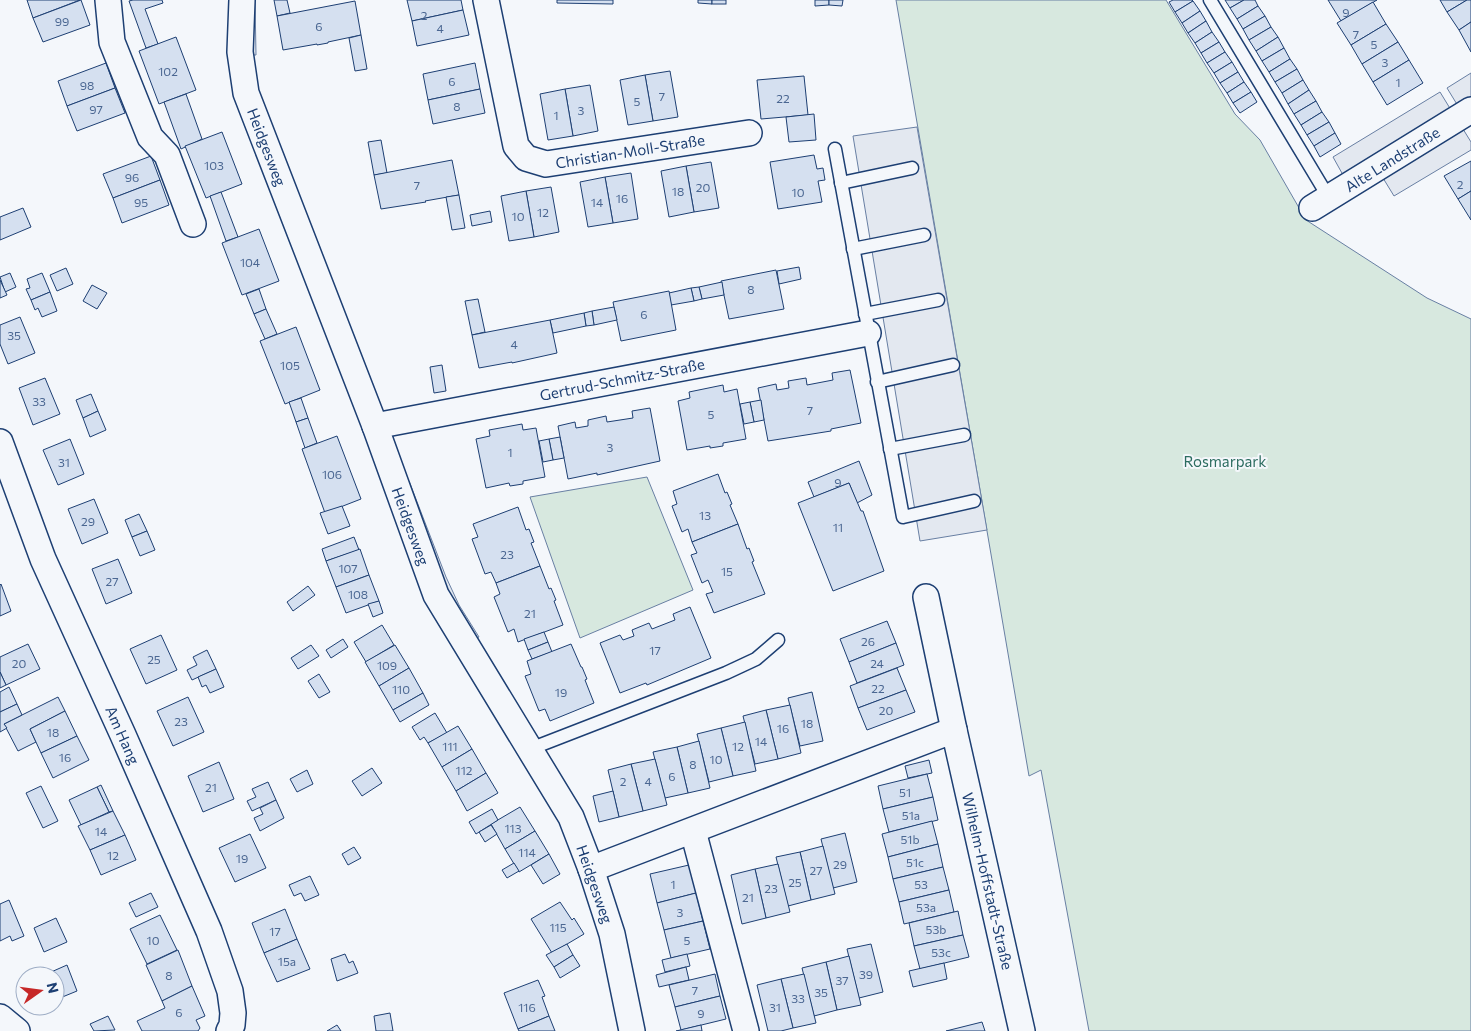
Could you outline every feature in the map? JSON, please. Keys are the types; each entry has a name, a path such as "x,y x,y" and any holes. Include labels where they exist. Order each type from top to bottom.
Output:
{"street":[{"path":"108,0 112,42 150,138 167,155 193,224"},
{"name":"Heidgesweg","path":"242,0 240,52 246,93 375,426 436,595 571,817 591,869 612,934 632,1031"},
{"name":"Christian-Moll-Straße","path":"486,0 516,146 526,158 546,164 749,133"},
{"name":"Alte Landstraße","path":"1320,203 1471,110"},
{"name":"Gertrud-Schmitz-Straße","path":"375,426 867,323"},
{"name":"Am Hang","path":"0,442 43,559 209,931 230,991 233,1013 232,1025 229,1031"},
{"name":"Wilhelm-Hoffstadt-Straße","path":"926,597 1022,1031"},
{"path":"591,869 954,730"},
{"path":"693,831 746,1031"},
{"path":"0,1017 17,1031"}],"lane":[{"path":"1210,0 1320,203"},
{"path":"835,149 903,517 974,501"},
{"path":"841,183 912,168"},
{"path":"853,249 924,235"},
{"path":"867,323 938,300"},
{"path":"877,382 954,365"},
{"path":"890,449 964,435"},
{"path":"530,749 756,659 778,640"}],"green space":[{"name":"Rosmarpark","path":"896,0 1166,0 1235,114 1260,140 1306,220 1427,298 1471,319 1471,1031 1089,1031 1041,770 1029,776"},
{"path":"647,477 693,590 580,638 530,497"}],"shaded area":[{"path":"248,0 255,0 256,55 248,55"},
{"path":"1471,73 1471,98 1458,106 1447,88"},
{"path":"1440,92 1451,110 1343,175 1333,157"},
{"path":"917,127 987,530 920,541 853,136"},
{"path":"1463,129 1471,142 1471,150 1394,196 1383,178"},
{"path":"409,481 446,577 459,605 479,637 472,641 450,603 402,484"}],"building":[{"path":"27,0 80,0 33,18"},
{"path":"81,0 90,25 43,42 33,18"},
{"path":"162,0 163,3 145,9 158,44 146,48 129,1"},
{"path":"274,0 287,0 290,13 277,16"},
{"path":"407,0 461,0 463,10 412,21"},
{"path":"557,0 613,0 613,4 557,3"},
{"path":"698,0 712,0 712,4 698,3"},
{"path":"712,0 726,0 726,4 712,4"},
{"path":"815,0 829,0 829,5 815,6"},
{"path":"829,0 843,0 842,6 829,5"},
{"path":"1173,0 1193,1 1175,12 1169,2"},
{"path":"1225,0 1244,0 1230,8"},
{"path":"1244,0 1255,0 1258,6 1237,19 1230,8"},
{"path":"1328,0 1377,0 1341,21"},
{"path":"1440,0 1467,0 1447,12"},
{"path":"1467,0 1471,0 1471,22 1459,30 1447,12"},
{"path":"355,1 361,35 328,43 283,50 277,16"},
{"path":"1193,1 1200,11 1182,23 1175,12"},
{"path":"1373,2 1386,24 1351,45 1337,23"},
{"path":"1258,6 1265,16 1243,29 1237,19"},
{"path":"463,10 469,35 417,46 412,21"},
{"path":"1200,11 1206,21 1188,33 1182,23"},
{"path":"1265,16 1271,27 1249,40 1243,29"},
{"path":"1206,21 1212,32 1195,43 1188,33"},
{"path":"1471,22 1471,52 1459,30"},
{"path":"1386,24 1398,42 1362,64 1351,45"},
{"path":"1271,27 1278,37 1256,51 1249,40"},
{"path":"1212,32 1219,42 1201,53 1195,43"},
{"path":"361,35 367,69 355,71 349,38"},
{"path":"176,37 196,90 159,104 139,51"},
{"path":"1278,37 1284,48 1262,61 1256,51"},
{"path":"1219,42 1225,52 1207,63 1201,53"},
{"path":"1398,42 1409,60 1373,82 1362,64"},
{"path":"1284,48 1290,59 1269,72 1262,61"},
{"path":"1225,52 1232,62 1214,73 1207,63"},
{"path":"1290,59 1297,69 1275,82 1269,72"},
{"path":"1409,60 1423,83 1387,105 1373,82"},
{"path":"1232,62 1238,72 1220,83 1214,73"},
{"path":"106,63 115,88 67,106 58,81"},
{"path":"475,63 480,89 428,100 423,74"},
{"path":"1297,69 1303,80 1282,93 1275,82"},
{"path":"670,71 678,117 653,121 645,75"},
{"path":"1238,72 1244,82 1227,93 1220,83"},
{"path":"645,75 653,121 628,125 620,80"},
{"path":"804,76 808,115 761,119 757,80"},
{"path":"1303,80 1309,90 1288,104 1282,93"},
{"path":"1244,82 1251,92 1233,103 1227,93"},
{"path":"590,85 598,131 573,136 565,89"},
{"path":"115,88 125,113 77,131 67,106"},
{"path":"480,89 485,113 433,124 428,100"},
{"path":"565,89 573,136 548,140 540,94"},
{"path":"1309,90 1316,101 1294,114 1288,104"},
{"path":"1251,92 1257,102 1240,113 1233,103"},
{"path":"186,94 202,139 181,149 164,102"},
{"path":"1316,101 1322,112 1301,125 1294,114"},
{"path":"1322,112 1329,122 1307,135 1301,125"},
{"path":"814,114 816,140 789,142 786,117"},
{"path":"1329,122 1335,133 1314,146 1307,135"},
{"path":"222,132 242,184 206,198 185,146"},
{"path":"1335,133 1341,144 1320,157 1314,146"},
{"path":"381,140 387,173 374,175 368,142"},
{"path":"814,155 817,169 823,168 825,180 818,181 822,202 778,209 770,162"},
{"path":"151,156 160,180 113,198 103,174"},
{"path":"452,160 459,195 381,209 374,175"},
{"path":"1471,161 1471,191 1458,199 1444,176"},
{"path":"711,162 719,208 694,212 686,166"},
{"path":"686,166 694,212 669,217 661,171"},
{"path":"631,173 638,219 613,223 605,177"},
{"path":"605,177 613,223 588,227 580,182"},
{"path":"160,180 169,205 122,223 113,198"},
{"path":"551,187 559,232 534,237 526,191"},
{"path":"526,191 534,237 509,241 501,196"},
{"path":"1471,191 1471,220 1458,199"},
{"path":"221,192 238,237 226,241 210,196"},
{"path":"459,195 465,228 452,230 446,197"},
{"path":"23,208 31,227 0,240 0,217"},
{"path":"490,211 492,222 472,226 470,215"},
{"path":"259,229 279,281 242,295 222,243"},
{"path":"799,267 801,279 779,284 777,271"},
{"path":"66,268 73,284 57,291 50,275"},
{"path":"776,270 784,309 729,319 721,281"},
{"path":"10,273 16,287 5,292 0,277"},
{"path":"42,273 50,292 31,300 26,289 30,288 27,279"},
{"path":"0,280 7,295 0,298"},
{"path":"722,282 724,295 702,299 699,287"},
{"path":"92,285 107,293 97,309 83,301"},
{"path":"699,287 702,299 694,301 691,288"},
{"path":"691,288 694,301 671,305 669,293"},
{"path":"259,289 266,309 254,314 246,294"},
{"path":"669,291 676,330 621,341 613,302"},
{"path":"50,292 57,311 42,317 38,308 35,310 31,300"},
{"path":"478,299 485,332 472,335 465,301"},
{"path":"614,307 617,320 594,325 592,311"},
{"path":"266,309 277,334 265,339 254,314"},
{"path":"592,311 594,325 586,326 584,313"},
{"path":"584,313 586,326 553,333 550,320"},
{"path":"20,317 35,353 8,364 0,344 0,325"},
{"path":"550,320 557,353 479,368 472,335"},
{"path":"296,327 320,390 285,404 260,341"},
{"path":"442,365 446,391 434,393 430,367"},
{"path":"850,370 861,423 831,429 831,431 768,441 758,388 776,384 777,390 789,388 788,381 806,378 807,385 833,380 832,373"},
{"path":"45,378 60,414 33,425 19,388"},
{"path":"723,385 724,392 737,389 746,439 723,443 723,446 687,450 678,401 690,398 689,392"},
{"path":"91,394 98,411 83,418 76,400"},
{"path":"301,398 308,418 296,422 289,402"},
{"path":"761,400 764,420 754,422 750,402"},
{"path":"750,402 754,422 744,424 740,404"},
{"path":"650,408 660,461 597,475 597,473 568,479 558,426 575,422 576,428 588,426 588,420 606,416 607,422 633,418 632,411"},
{"path":"98,411 106,430 90,437 83,418"},
{"path":"308,418 317,443 305,448 296,422"},
{"path":"522,424 523,430 536,428 545,477 523,481 523,484 510,486 509,483 486,488 476,439 490,436 489,430"},
{"path":"337,436 361,499 325,513 302,449"},
{"path":"560,437 564,458 553,460 549,439"},
{"path":"70,439 84,474 58,485 43,450"},
{"path":"549,439 553,460 543,462 539,441"},
{"path":"859,461 872,495 857,503 849,483 814,497 808,482"},
{"path":"718,474 725,493 727,492 732,504 730,505 738,524 692,542 688,529 682,532 672,506 677,504 673,491"},
{"path":"849,483 861,511 863,511 884,571 833,591 798,503"},
{"path":"94,499 108,533 82,544 68,509"},
{"path":"342,506 350,526 328,534 320,513"},
{"path":"518,507 526,530 529,529 534,542 531,543 540,566 496,583 491,572 485,574 472,539 478,537 473,524"},
{"path":"139,514 147,531 132,537 125,520"},
{"path":"738,524 747,549 749,548 754,561 752,562 765,594 714,613 706,594 713,592 708,580 702,583 691,555 697,553 692,542"},
{"path":"147,531 155,550 140,556 132,537"},
{"path":"354,537 359,550 326,561 322,549"},
{"path":"360,549 369,575 336,587 326,561"},
{"path":"118,559 132,593 106,604 92,569"},
{"path":"540,566 549,589 551,588 556,600 554,601 563,625 518,642 514,629 508,632 494,597 500,594 496,583"},
{"path":"369,575 379,601 346,613 336,587"},
{"path":"0,585 11,611 0,616"},
{"path":"308,586 315,595 293,611 287,602"},
{"path":"379,601 383,613 373,617 368,604"},
{"path":"690,607 711,658 647,685 646,683 620,693 600,643 620,635 623,640 634,636 632,630 649,623 652,629 675,620 673,614"},
{"path":"887,621 896,643 849,662 840,639"},
{"path":"382,625 394,645 366,662 354,642"},
{"path":"544,632 548,642 528,650 524,639"},
{"path":"161,635 177,670 146,684 130,649"},
{"path":"343,639 348,647 331,658 326,650"},
{"path":"548,642 552,652 532,659 528,650"},
{"path":"896,643 904,665 857,683 849,662"},
{"path":"28,644 40,669 6,685 0,672 0,657"},
{"path":"571,644 587,679 585,680 594,703 550,721 545,709 539,711 525,676 531,674 527,661"},
{"path":"311,645 319,656 298,669 291,658"},
{"path":"395,645 409,668 379,686 365,662"},
{"path":"207,650 216,669 192,680 187,670 197,665 193,657"},
{"path":"409,668 423,693 393,710 379,686"},
{"path":"897,668 906,690 858,708 850,686"},
{"path":"216,669 224,687 210,693 206,685 202,687 198,677"},
{"path":"0,672 6,685 0,688"},
{"path":"319,674 330,692 319,698 308,681"},
{"path":"9,687 17,704 0,712 0,692"},
{"path":"906,690 915,712 867,730 858,708"},
{"path":"812,692 823,741 800,746 788,698"},
{"path":"423,693 429,705 400,722 393,710"},
{"path":"58,697 65,711 30,729 36,742 18,751 4,724"},
{"path":"188,697 204,732 173,746 157,711"},
{"path":"17,704 22,715 4,724 7,728 0,732 0,712"},
{"path":"790,705 801,753 778,759 766,710"},
{"path":"766,710 778,759 755,764 743,716"},
{"path":"65,711 77,736 41,753 30,729"},
{"path":"435,713 447,733 428,743 424,737 420,740 412,727"},
{"path":"745,722 756,771 733,776 721,728"},
{"path":"458,726 472,749 442,767 428,743"},
{"path":"721,728 733,776 709,782 697,734"},
{"path":"77,736 89,760 53,778 41,753"},
{"path":"699,741 710,788 688,793 677,747"},
{"path":"677,747 688,793 665,798 653,752"},
{"path":"472,749 486,773 456,791 442,767"},
{"path":"655,759 667,805 643,811 631,764"},
{"path":"929,760 932,773 908,778 905,766"},
{"path":"219,762 234,799 203,812 188,776"},
{"path":"631,764 643,811 619,817 608,770"},
{"path":"372,768 382,783 362,796 352,781"},
{"path":"307,770 313,784 297,792 290,779"},
{"path":"486,773 498,793 467,811 456,791"},
{"path":"927,774 933,797 883,809 878,786"},
{"path":"268,782 276,800 252,811 247,801 256,797 252,789"},
{"path":"101,785 113,811 109,812 97,787"},
{"path":"41,786 58,821 43,828 26,793"},
{"path":"97,787 109,812 81,825 69,800"},
{"path":"613,791 619,817 599,822 593,796"},
{"path":"933,797 938,820 889,832 883,809"},
{"path":"276,800 284,818 260,831 254,818 263,814 260,808"},
{"path":"520,807 535,831 505,849 491,824"},
{"path":"492,809 498,820 476,834 469,822"},
{"path":"113,811 125,835 90,850 78,826"},
{"path":"932,821 938,844 888,857 882,834"},
{"path":"491,825 497,834 485,842 479,832"},
{"path":"535,831 549,854 519,872 505,849"},
{"path":"845,833 857,882 833,888 821,839"},
{"path":"250,834 266,868 235,882 219,848"},
{"path":"125,835 136,860 101,875 90,850"},
{"path":"938,844 943,867 893,879 888,857"},
{"path":"823,846 835,894 811,900 800,852"},
{"path":"354,847 361,858 348,865 342,854"},
{"path":"800,852 811,900 788,906 776,857"},
{"path":"549,854 560,874 543,884 531,865"},
{"path":"514,863 519,871 507,878 502,870"},
{"path":"778,864 790,912 766,918 755,869"},
{"path":"689,865 696,893 657,903 650,874"},
{"path":"943,867 949,890 899,902 893,879"},
{"path":"755,869 766,918 742,924 731,875"},
{"path":"310,876 319,895 305,901 301,893 294,896 289,885"},
{"path":"949,890 954,912 904,924 899,902"},
{"path":"151,893 158,907 136,917 129,903"},
{"path":"696,893 703,921 664,930 657,903"},
{"path":"9,900 24,936 12,941 10,936 0,941 0,904"},
{"path":"560,902 572,920 574,918 584,934 552,953 531,919"},
{"path":"285,909 297,939 264,953 252,923"},
{"path":"958,911 963,935 914,946 909,923"},
{"path":"160,915 177,950 147,964 130,929"},
{"path":"56,918 67,942 44,952 34,928"},
{"path":"703,921 710,949 671,958 664,930"},
{"path":"963,935 969,957 920,969 914,946"},
{"path":"297,939 310,969 277,982 264,953"},
{"path":"567,944 573,955 554,967 546,955"},
{"path":"871,944 883,992 859,998 847,949"},
{"path":"178,950 192,986 162,1001 146,965"},
{"path":"345,954 349,963 353,961 358,973 337,981 331,959"},
{"path":"687,954 690,966 665,972 662,960"},
{"path":"573,955 580,966 560,978 554,967"},
{"path":"849,956 861,1005 837,1010 826,962"},
{"path":"826,962 837,1010 814,1016 802,968"},
{"path":"944,963 947,979 913,987 909,971"},
{"path":"67,965 77,991 65,996 65,966"},
{"path":"686,967 689,980 659,987 656,975"},
{"path":"715,974 720,996 675,1007 669,985"},
{"path":"804,974 816,1023 793,1028 781,979"},
{"path":"781,979 793,1028 781,1031 768,1031 757,985"},
{"path":"538,980 545,996 542,997 549,1016 518,1029 504,993"},
{"path":"192,986 205,1016 196,1020 200,1028 198,1031 142,1031 137,1021 165,1008 162,1001"},
{"path":"720,996 726,1019 681,1030 675,1007"},
{"path":"390,1013 393,1031 376,1031 374,1016"},
{"path":"108,1016 115,1030 94,1031 90,1024"},
{"path":"549,1016 555,1031 519,1031 518,1029"},
{"path":"982,1022 985,1031 946,1031"},
{"path":"337,1025 341,1031 327,1031"},
{"path":"701,1025 702,1031 676,1031"}]}
